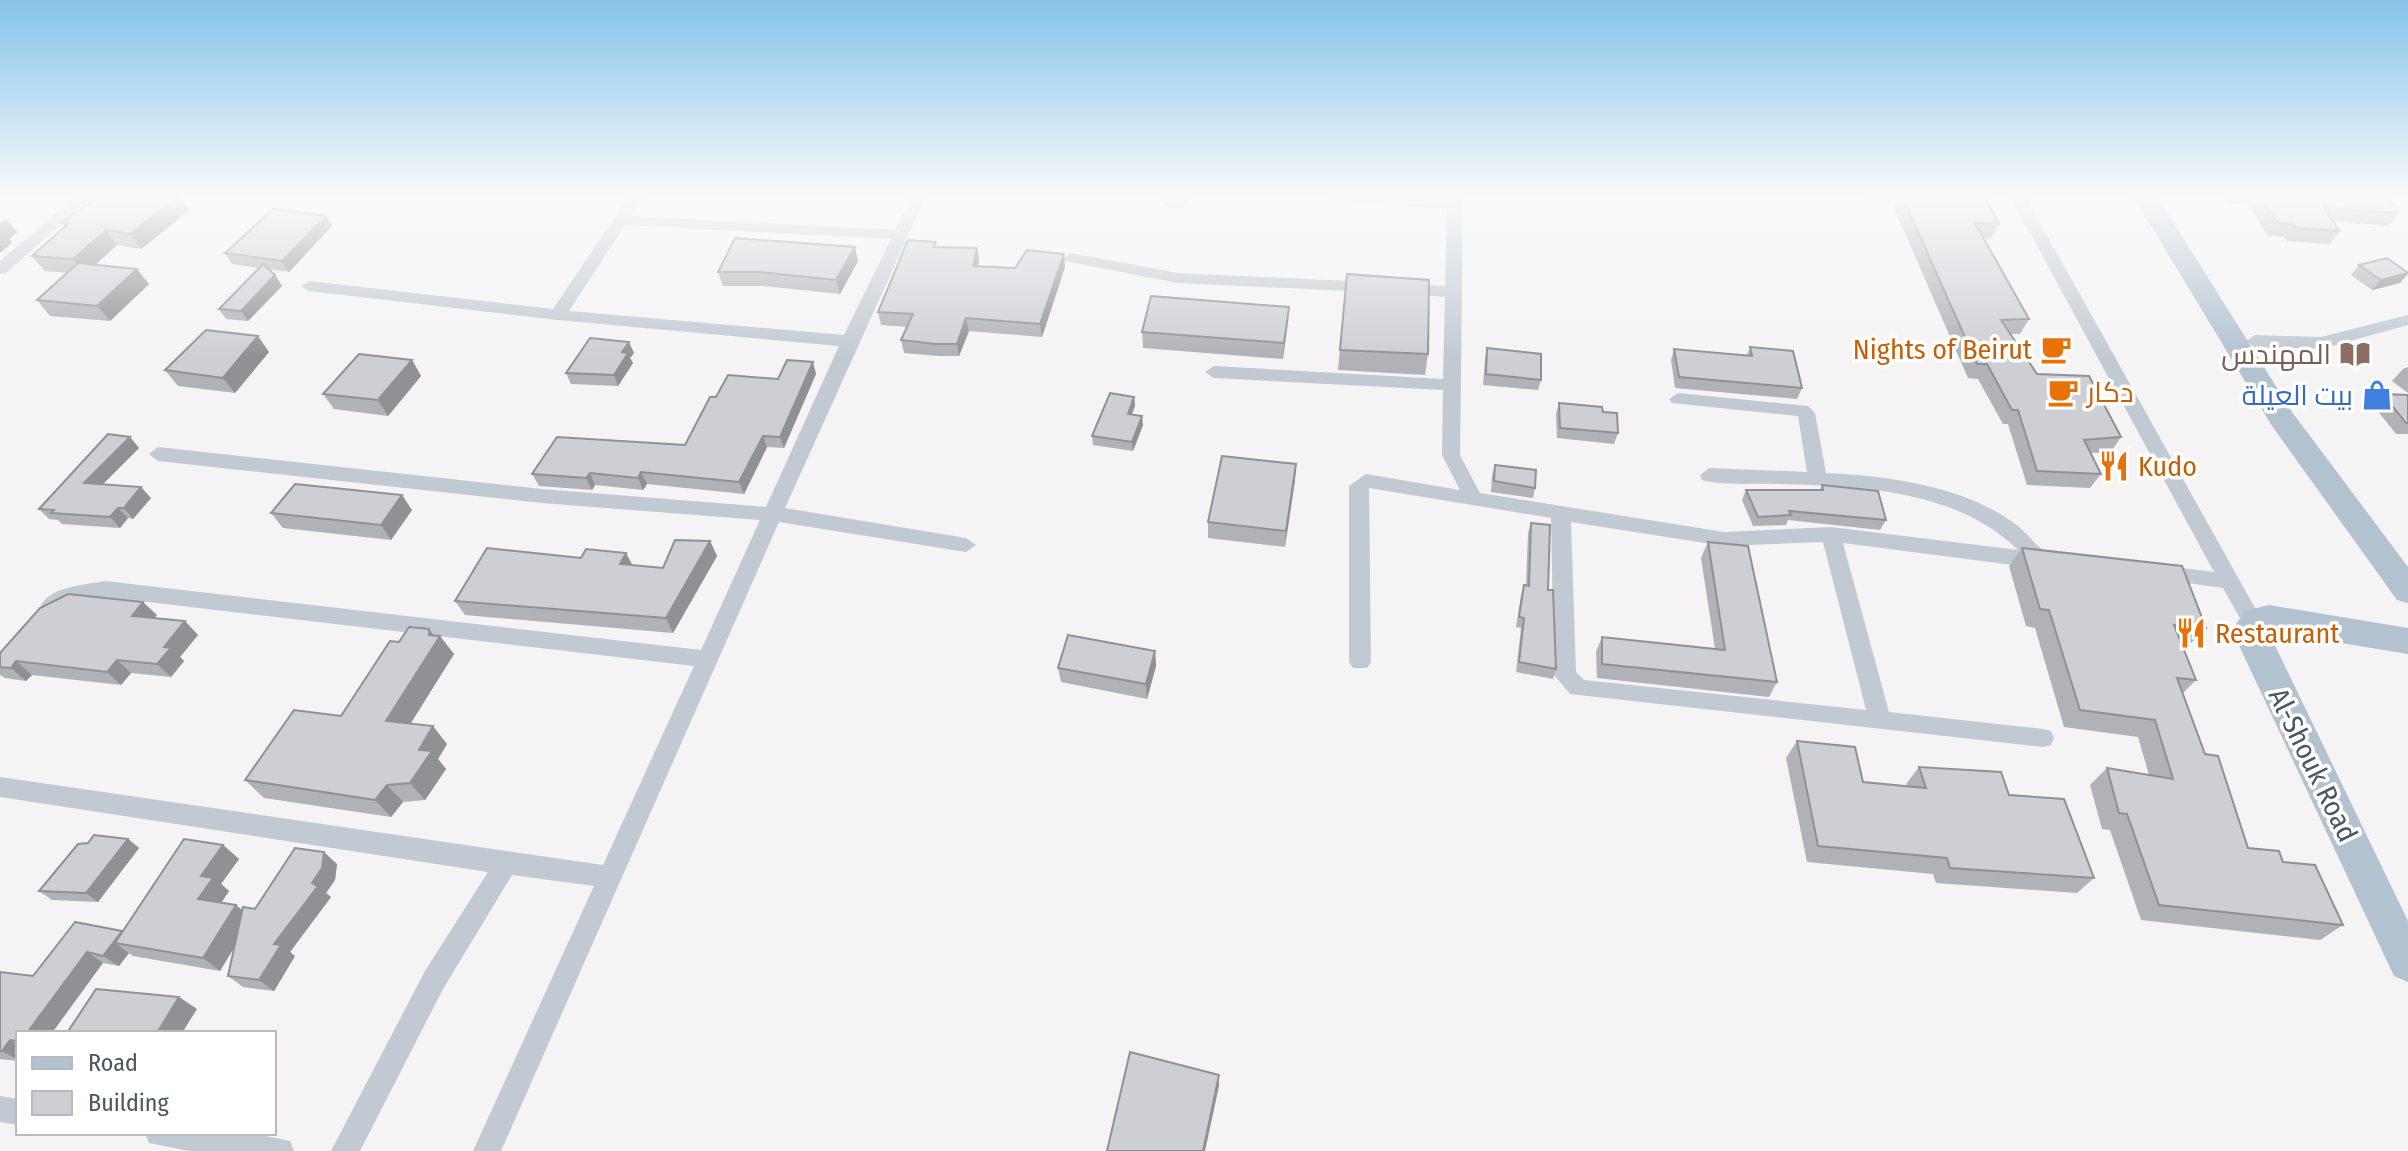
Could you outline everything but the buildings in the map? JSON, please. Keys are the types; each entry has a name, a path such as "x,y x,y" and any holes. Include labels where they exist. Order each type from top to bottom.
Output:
{"main road":[{"path":"2182,250 2229,317 2255,341 2312,429 2408,557"},
{"path":"2192,250 2306,453 2408,591"},
{"path":"2253,623 2269,618 2408,641"},
{"name":"Al-Shouk Road","path":"2253,623 2252,637 2408,963"}],"street":[{"path":"0,269 22,250"},
{"path":"558,315 602,250"},
{"path":"487,1151 850,341 896,250"},
{"path":"1455,250 1451,455 1474,499"},
{"path":"2047,250 2253,623"},
{"path":"1071,258 1178,278 1250,279 1455,292"},
{"path":"309,286 558,315 850,341"},
{"path":"2255,341 2307,344 2334,341 2408,320"},
{"path":"1214,372 1453,385"},
{"path":"1678,399 1802,410 1806,413 1818,480"},
{"path":"158,454 542,496 775,513 850,522 966,545"},
{"path":"1360,662 1357,514 1360,483 1724,539 1831,534 2048,561 2003,525 1949,498 1911,490 1818,480 1709,475"},
{"path":"1561,514 1565,675 1573,685 1585,690 2043,738"},
{"path":"1831,534 1880,720"},
{"path":"2135,571 2230,581"},
{"path":"32,624 53,603 72,595 105,589 708,659"},
{"path":"0,787 609,877"},
{"path":"345,1151 434,980 506,864"},
{"path":"172,1135 280,1151"}],"place":[{"name":"Nights of Beirut","path":"2056,349"},
{"name":"المهندس","path":"2355,354"},
{"name":"دكار","path":"2063,392"},
{"name":"بيت العيلة","path":"2377,395"},
{"name":"Kudo","path":"2114,466"},
{"name":"Restaurant","path":"2191,633"}]}
